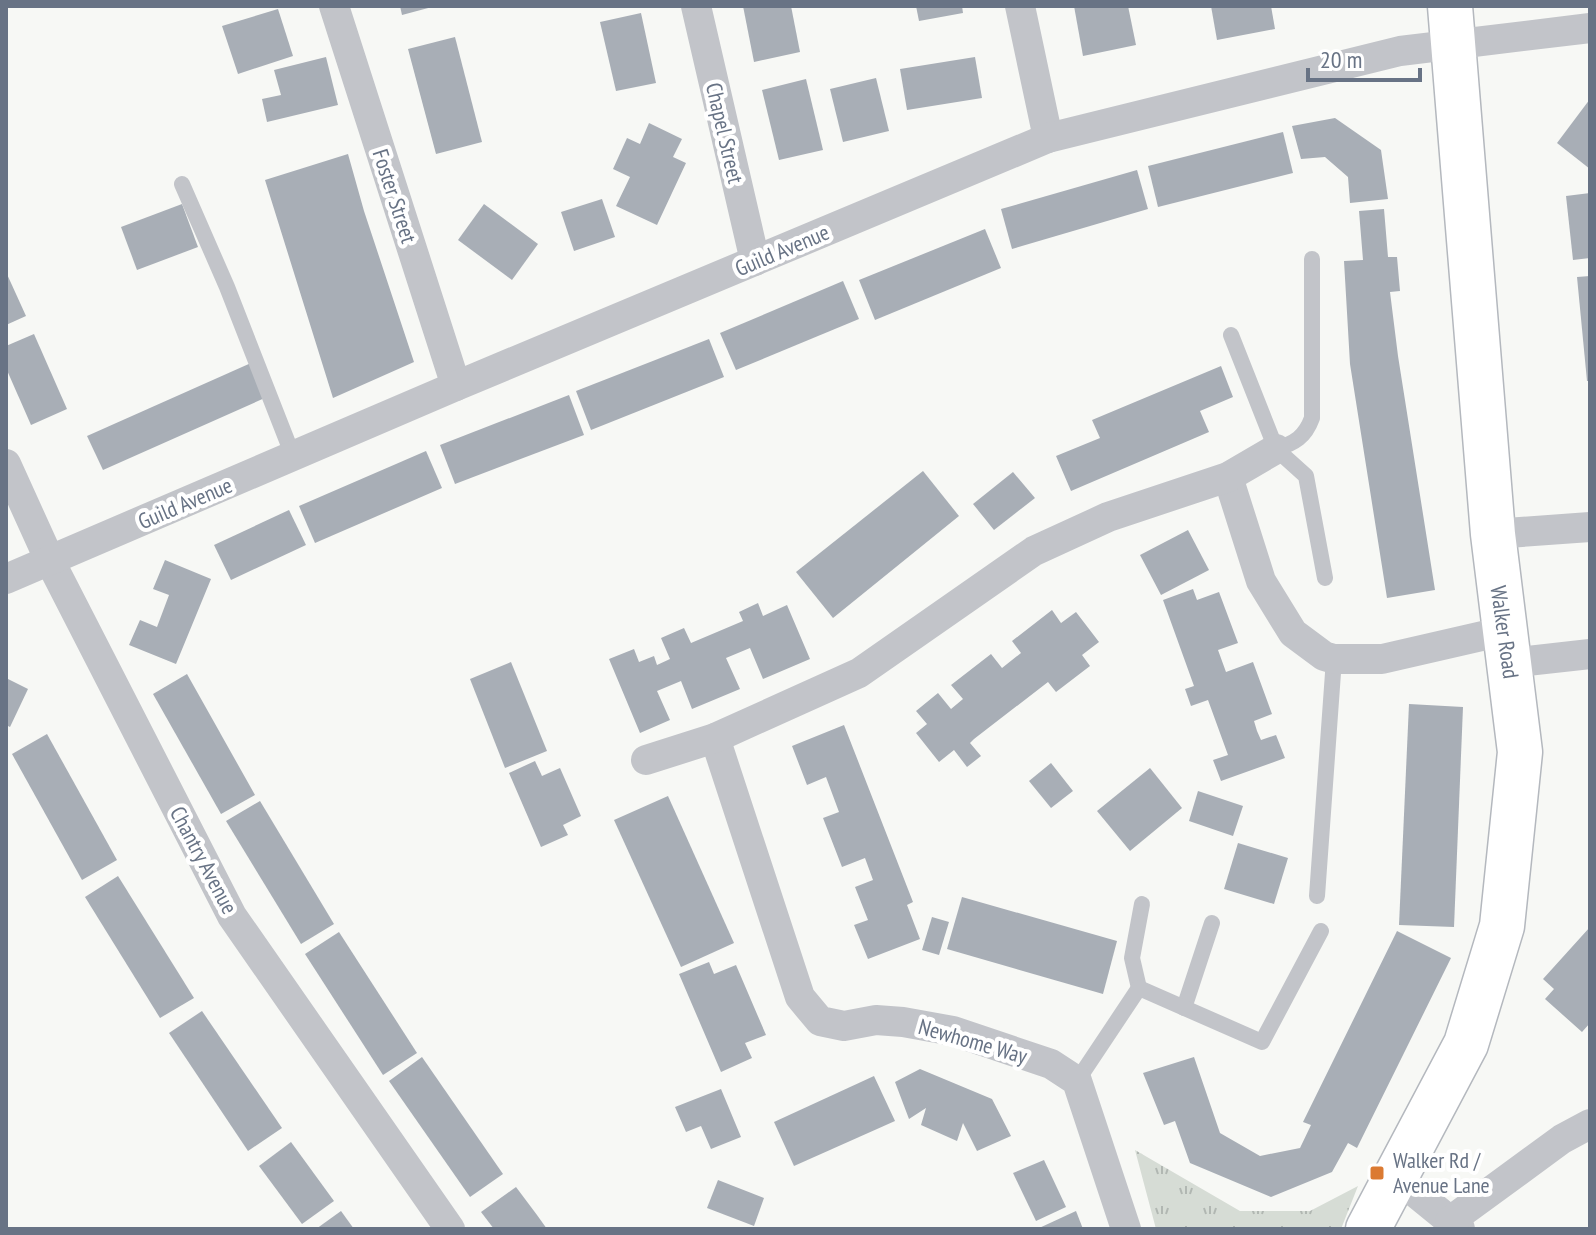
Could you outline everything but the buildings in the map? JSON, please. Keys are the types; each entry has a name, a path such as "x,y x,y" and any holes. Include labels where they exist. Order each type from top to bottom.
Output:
{"street":[{"name":"Foster Street","path":"334,6 456,386"},
{"name":"Chapel Street","path":"696,6 755,261"},
{"path":"1020,6 1048,138"},
{"name":"Guild Avenue","path":"6,579 1048,138 1400,51 1452,26 1590,28"},
{"name":"Walker Road","path":"1368,1229 1466,1044 1502,926 1520,752 1493,534 1452,26"},
{"path":"646,760 715,738 859,673 1034,551 1108,517 1228,477 1276,449"},
{"name":"Chantry Avenue","path":"6,464 50,561 232,916 450,1229"},
{"path":"1228,477 1261,581 1293,633 1324,656 1334,659 1382,659 1507,647 1590,654"},
{"path":"1493,534 1590,527"},
{"name":"Newhome Way","path":"715,738 800,997 820,1021 844,1026 876,1020 903,1022 953,1031 1051,1064 1077,1081"},
{"path":"1077,1081 1126,1229"},
{"path":"1395,1176 1455,1225 1562,1139 1590,1124"}],"lane":[{"path":"182,184 227,287 293,456"},
{"path":"1276,449 1294,444 1308,430 1312,418 1312,259"},
{"path":"1231,335 1276,449 1306,476 1325,578"},
{"path":"1317,896 1334,659"},
{"path":"1077,1081 1139,988 1132,958 1142,904"},
{"path":"1184,1008 1212,923"},
{"path":"1139,988 1262,1042 1321,931"}],"green space":[{"path":"1135,1150 1240,1211 1310,1211 1358,1186 1341,1229 1156,1229"}],"place":[{"name":"Walker Rd / Avenue Lane","path":"1377,1173"}]}
